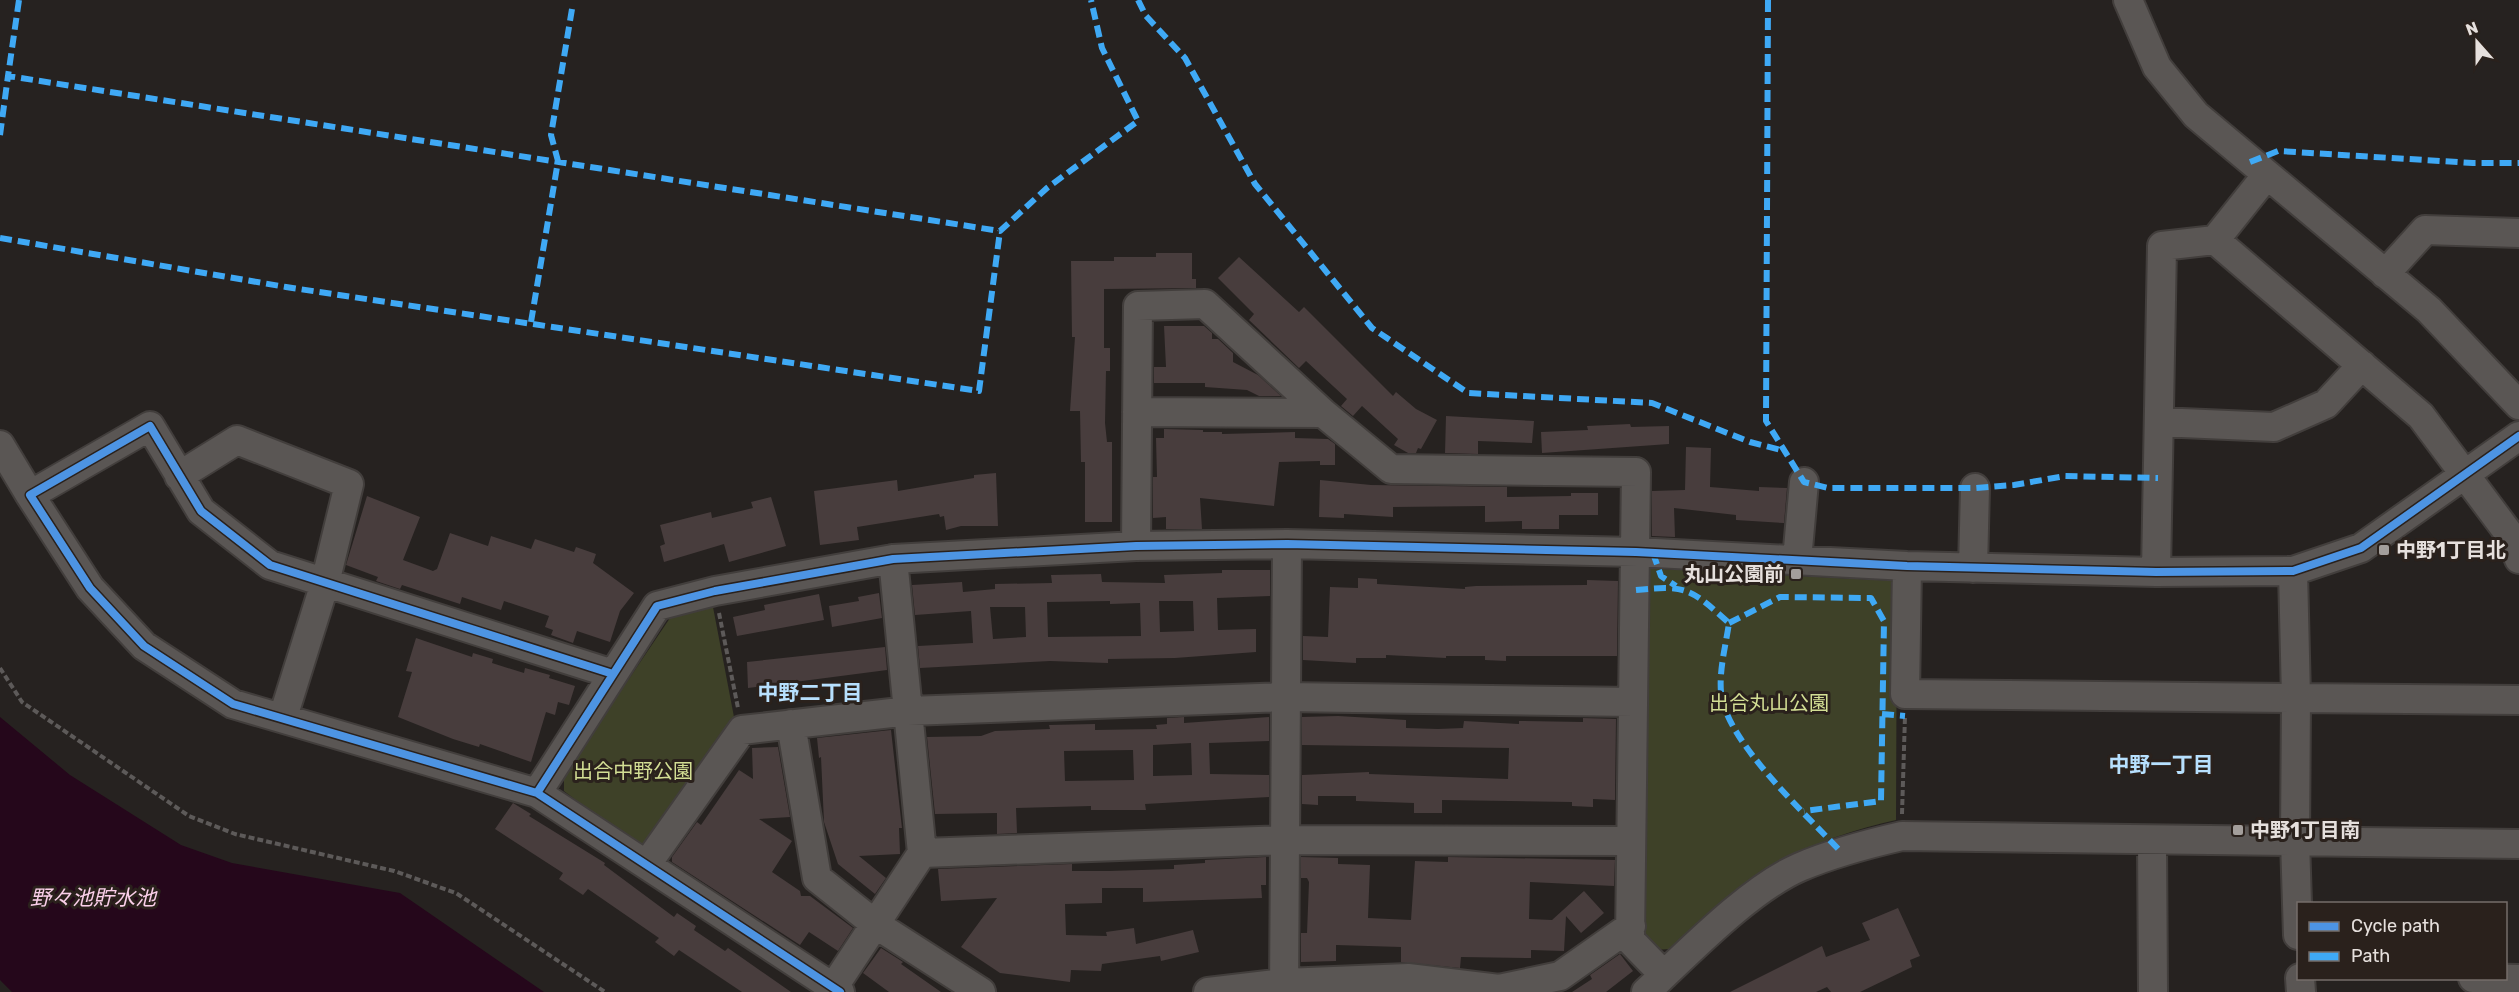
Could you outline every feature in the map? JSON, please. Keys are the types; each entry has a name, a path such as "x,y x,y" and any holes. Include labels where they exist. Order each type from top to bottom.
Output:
{"street":[{"path":"2128,0 2157,67 2196,115 2266,176 2429,310 2519,405"},
{"path":"2156,572 2162,246 2215,240 2266,176"},
{"path":"2385,274 2425,230 2519,233"},
{"path":"2215,240 2421,416 2510,535 2519,559"},
{"path":"1136,546 1138,306 1204,304 1323,413 1391,469 1636,472 1630,940 1655,984 1758,891 1798,868 1848,849 1902,836 2519,844"},
{"path":"2159,422 2274,427 2326,404 2362,365"},
{"path":"1137,412 1323,413"},
{"path":"30,495 150,426 201,511 270,565 613,674"},
{"path":"537,793 657,606 715,591 893,559 1136,546 1287,544 1636,552 1973,568 2156,572 2293,571 2361,548 2519,435"},
{"path":"179,476 237,440 349,484 325,583 283,717"},
{"path":"0,445 90,588 144,646 233,704 537,793 837,990 875,924 922,853 893,559"},
{"path":"1797,560 1804,482"},
{"path":"1973,568 1975,488"},
{"path":"1284,987 1287,544"},
{"path":"1907,566 1905,694 2519,700"},
{"path":"2293,571 2297,904"},
{"path":"647,864 742,730 909,711 1285,697 1633,702"},
{"path":"791,724 817,878 875,924 981,992"},
{"path":"922,853 1284,840 1631,841"},
{"path":"2152,840 2153,992"},
{"path":"1208,992 1408,978 1499,989 1560,976 1631,926"}],"path":[{"path":"715,591 742,730"},
{"path":"0,668 22,702 189,816 235,834 394,871 456,893 605,992"},
{"path":"1902,836 1905,694"}],"green space":[{"name":"出合丸山公園","path":"1642,568 1897,581 1896,820 1831,839 1769,867 1732,893 1670,949 1654,950 1640,937"},
{"name":"出合中野公園","path":"713,607 734,717 654,837 637,847 564,791 564,775 670,618"}],"water":[{"name":"野々池貯水池","path":"0,717 70,775 181,845 232,863 400,893 544,992 12,992 0,980"}],"building":[{"path":"1156,253 1192,253 1192,279 1196,279 1196,288 1104,289 1104,348 1110,348 1110,371 1106,371 1105,423 1107,442 1112,442 1112,522 1085,522 1085,462 1081,462 1080,411 1070,411 1075,337 1072,337 1071,261 1114,261 1114,257 1156,257"},
{"path":"1239,257 1299,312 1304,307 1393,396 1396,392 1416,409 1437,420 1421,449 1418,448 1416,453 1408,453 1394,445 1398,439 1362,406 1353,416 1341,406 1347,399 1306,361 1299,368 1249,320 1254,314 1218,278"},
{"path":"1164,326 1204,326 1212,333 1212,339 1218,339 1233,353 1233,362 1258,375 1281,396 1259,396 1247,390 1205,387 1205,383 1154,383 1154,367 1166,367"},
{"path":"1446,416 1534,421 1532,443 1478,441 1478,454 1445,453"},
{"path":"1630,424 1631,427 1669,426 1669,444 1542,453 1541,432 1588,430 1587,426"},
{"path":"1164,429 1203,430 1203,432 1222,432 1222,434 1295,432 1295,438 1328,439 1335,444 1335,465 1320,465 1320,461 1279,462 1274,506 1200,498 1202,529 1166,529 1166,517 1153,518 1153,477 1157,477 1156,438 1164,438"},
{"path":"1686,447 1711,448 1710,487 1759,491 1759,487 1787,488 1784,523 1736,520 1736,515 1674,508 1675,537 1652,536 1652,491 1685,490"},
{"path":"996,473 998,526 961,526 946,530 944,516 940,517 939,514 857,527 859,540 820,545 814,491 897,480 898,491 974,478 974,475"},
{"path":"1320,480 1371,485 1507,487 1507,497 1571,496 1571,493 1598,493 1598,515 1559,515 1559,529 1522,529 1522,521 1485,522 1485,506 1393,507 1393,517 1344,514 1344,518 1319,517"},
{"path":"367,496 420,517 403,560 433,571 437,569 450,533 488,546 491,536 531,549 535,539 574,552 576,547 596,554 593,563 634,593 620,611 610,642 577,631 573,643 551,635 553,630 545,627 549,616 504,601 501,610 462,597 460,604 402,585 400,589 376,581 378,577 346,565"},
{"path":"771,497 786,546 729,562 724,544 664,562 660,546 665,544 660,525 711,512 712,518 753,508 751,502"},
{"path":"1222,570 1270,570 1270,596 1217,598 1218,630 1256,629 1256,652 1175,658 1108,659 1108,663 1050,661 920,668 918,646 973,643 971,611 915,615 912,585 962,582 963,592 995,589 995,584 1052,583 1051,575 1101,574 1102,582 1165,583 1164,575 1222,573","holes":["1159,601 1193,601 1194,631 1160,632","1047,602 1140,603 1141,636 1048,637","990,607 1025,607 1026,637 993,639"]},
{"path":"1358,578 1377,579 1377,584 1465,589 1465,587 1476,586 1587,585 1587,580 1618,581 1617,656 1506,656 1506,661 1485,660 1485,656 1446,656 1446,658 1386,655 1386,658 1356,658 1356,663 1303,660 1303,636 1328,637 1330,587 1358,588"},
{"path":"879,593 882,618 832,627 829,606 859,601 858,597"},
{"path":"819,594 824,620 737,636 733,617 765,610 764,605"},
{"path":"416,638 472,657 473,653 493,659 492,663 524,673 525,668 550,675 549,678 575,686 569,705 558,702 555,715 546,712 531,762 480,744 479,747 453,739 398,717 412,672 406,671"},
{"path":"885,647 887,670 748,688 747,662"},
{"path":"1338,716 1406,720 1406,728 1438,729 1463,728 1464,721 1519,724 1519,721 1583,722 1583,718 1616,719 1615,800 1593,799 1593,807 1572,806 1572,802 1442,800 1442,813 1414,813 1414,803 1356,801 1356,796 1318,796 1318,805 1302,804 1302,775 1369,772 1369,774 1508,779 1509,748 1302,745 1302,717"},
{"path":"1184,717 1184,723 1269,717 1269,741 1209,743 1210,774 1269,775 1269,797 1145,804 1146,810 1091,810 1091,806 1016,808 1017,833 997,834 997,813 935,814 927,737 981,736 995,731 1050,729 1049,725 1095,724 1095,730 1157,729 1156,725 1167,724 1167,718","holes":["1191,743 1192,775 1153,776 1153,745","1133,750 1134,780 1065,781 1064,751"]},
{"path":"891,730 902,828 899,828 900,854 859,856 886,878 875,894 838,864 824,822 821,757 819,758 817,738"},
{"path":"778,747 790,817 759,819 792,841 772,872 800,891 801,896 810,896 853,928 838,951 809,932 800,945 672,862 672,857 697,822 701,825 739,770 753,779 752,748"},
{"path":"513,803 531,814 529,816 605,863 604,865 674,917 677,913 696,926 694,930 725,951 728,948 791,992 742,992 679,950 674,956 655,942 659,938 588,889 583,895 559,879 563,873 495,829"},
{"path":"1266,857 1266,885 1261,885 1262,898 1143,902 1143,888 1102,888 1102,903 1065,904 1066,935 1107,936 1106,932 1134,928 1136,944 1193,930 1199,952 1161,961 1160,956 1102,964 1101,971 1071,970 1070,982 1000,973 961,947 997,898 941,901 938,869 1072,864 1072,871 1174,869 1174,865 1205,863 1205,860"},
{"path":"1301,857 1338,858 1338,864 1370,865 1368,918 1411,920 1415,861 1448,862 1448,857 1615,860 1614,886 1530,882 1529,919 1552,920 1584,891 1604,913 1581,933 1566,916 1564,951 1531,950 1531,958 1461,957 1460,968 1401,962 1401,947 1336,945 1336,961 1301,962 1301,933 1307,933 1309,882 1307,878 1301,878"},
{"path":"1898,908 1920,956 1910,960 1912,967 1860,992 1831,992 1827,987 1816,992 1730,992 1822,946 1826,957 1870,940 1862,923"},
{"path":"881,948 941,992 889,992 863,973"},
{"path":"1620,954 1633,971 1606,992 1572,992 1592,979 1590,975"}],"marked path":[{"path":"19,0 8,76 1000,231 1047,188 1138,121 1102,48 1091,0"},
{"path":"1138,0 1146,16 1185,58 1255,184 1372,328 1468,393 1652,403 1750,442 1785,451"},
{"path":"1768,0 1766,421 1804,482 1828,488 1975,488 2014,485 2065,476 2158,478"},
{"path":"531,322 558,161 551,135 572,9"},
{"path":"0,135 8,76"},
{"path":"2250,162 2278,151 2473,163 2519,163"},
{"path":"0,238 286,287 979,391 1000,231"},
{"path":"1653,553 1661,576 1676,586"},
{"path":"1636,590 1667,588 1687,592 1705,602 1729,623 1721,684 1726,711 1752,754 1789,798 1841,852"},
{"path":"1729,623 1780,597 1871,598 1884,621 1881,801 1804,811"},
{"path":"1882,714 1905,716"}],"cycle path":[{"path":"613,674 270,565 201,511 150,426 30,495 90,588 144,646 233,704 537,793 840,992"},
{"path":"537,793 657,606 715,591 893,559 1136,546 1287,544 1636,552 1907,566 2156,572 2293,571 2361,548 2519,436"}],"place":[{"name":"中野1丁目北","path":"2384,550"},
{"name":"丸山公園前","path":"1796,574"},
{"name":"中野1丁目南","path":"2238,830"}],"district":[{"name":"中野二丁目","path":"810,693"},
{"name":"中野一丁目","path":"2161,765"}]}
